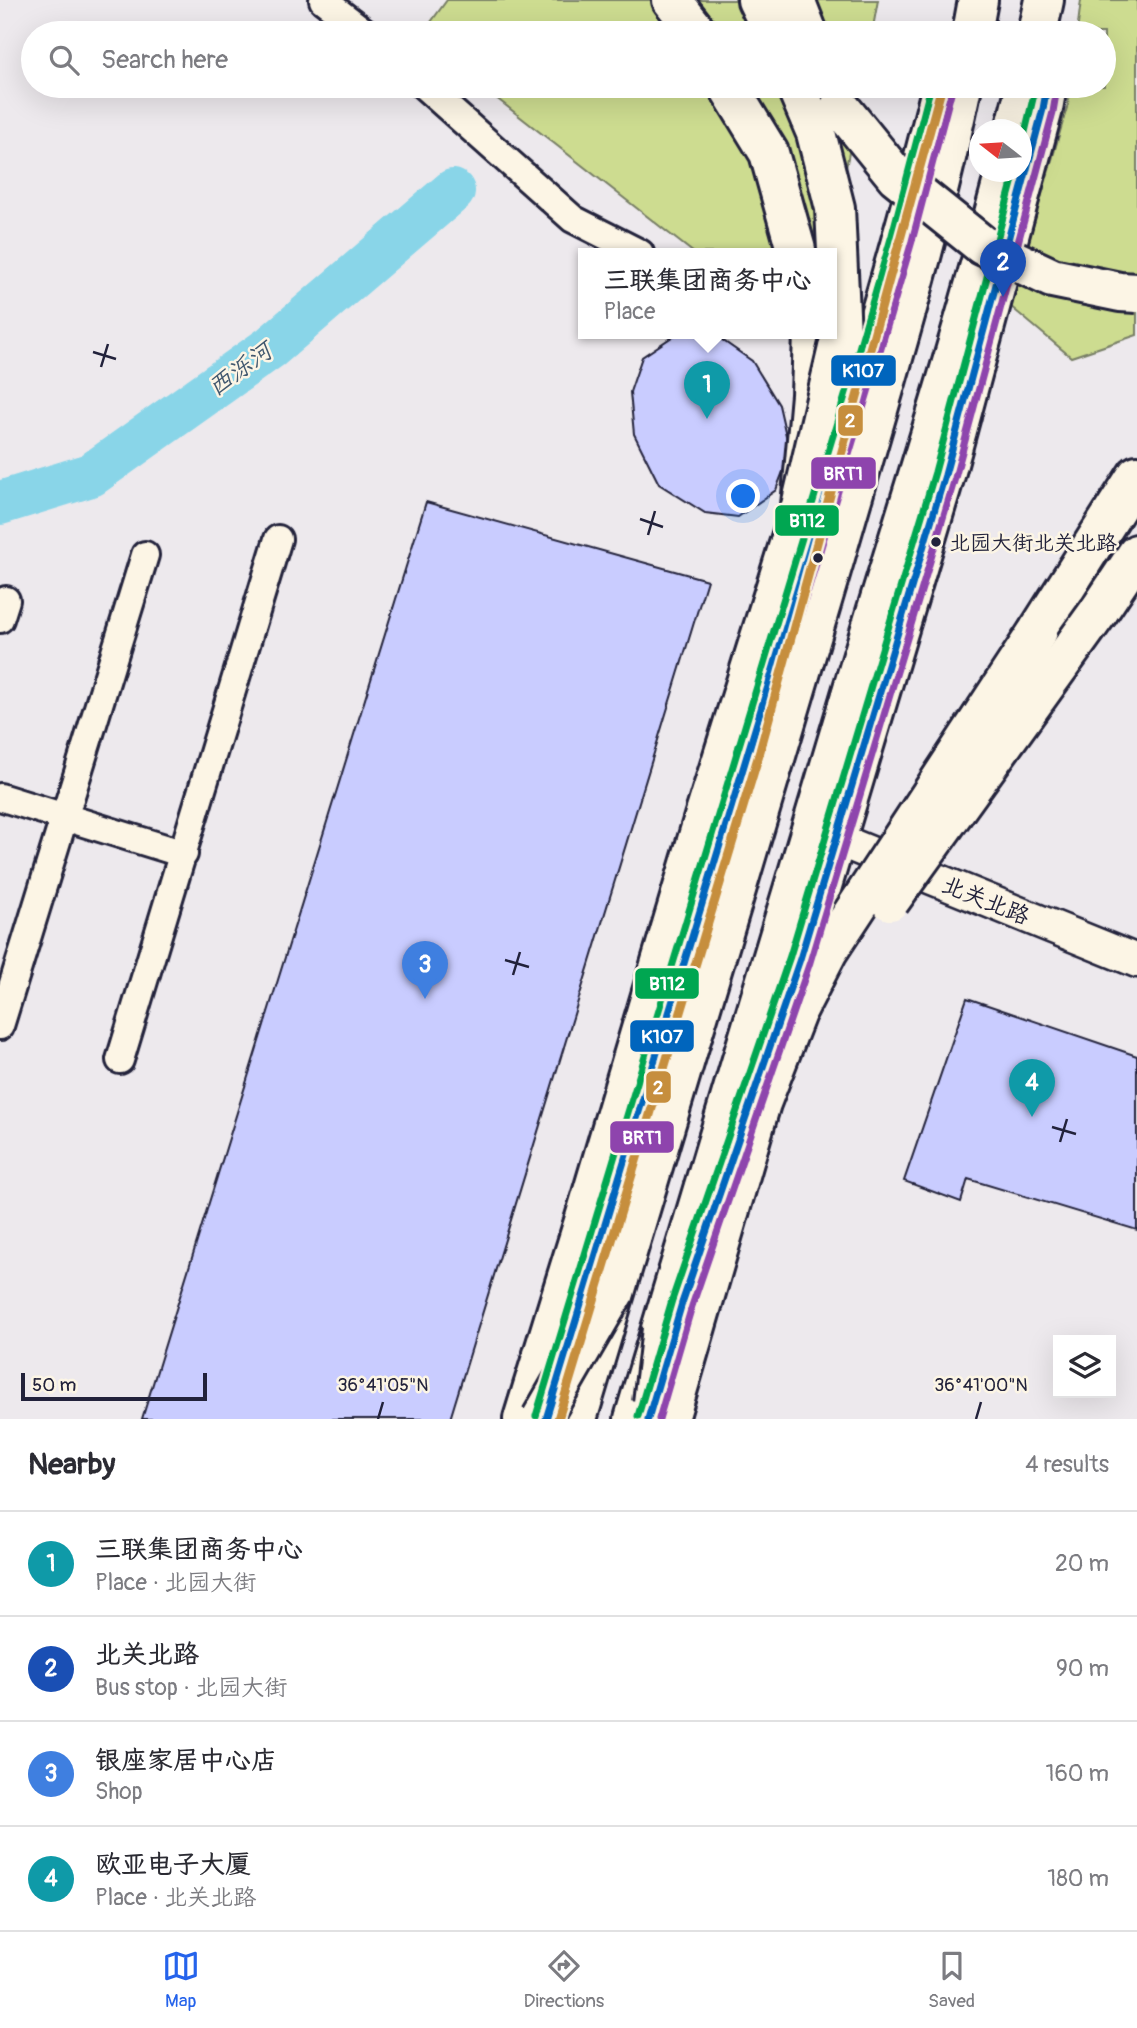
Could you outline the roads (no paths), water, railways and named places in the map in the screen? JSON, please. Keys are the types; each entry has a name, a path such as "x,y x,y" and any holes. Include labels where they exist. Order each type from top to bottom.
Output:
{"main road":[{"path":"672,0 689,21"},
{"path":"757,0 767,21"},
{"path":"795,0 803,21"},
{"path":"956,21 960,0"},
{"path":"974,21 978,0"},
{"path":"1040,21 1044,0"},
{"path":"1057,21 1060,0"},
{"path":"735,98 769,153 796,248"},
{"path":"801,98 816,133 835,208 837,248"},
{"path":"836,98 840,107 896,176 982,244 1052,278 1137,293"},
{"path":"544,1419 869,351 939,98"},
{"path":"577,1419 882,395 949,149 960,98"},
{"path":"1018,119 1023,98"},
{"path":"650,1419 682,1303 800,959 945,475 1045,98"},
{"path":"634,1419 976,283 1001,182"},
{"path":"523,1419 704,817 801,506 841,335 837,250"},
{"path":"801,506 811,395 813,339"},
{"path":"669,1419 761,1102 796,1013 828,951 1137,475"},
{"path":"761,1102 840,970 1099,611 1137,554"},
{"path":"544,1419 615,1291"},
{"path":"650,1419 662,1329"}],"street":[{"path":"323,0 350,21"},
{"path":"437,98 573,219 630,248"},
{"path":"837,339 869,351"},
{"path":"120,1060 278,539"},
{"path":"0,1026 145,555"},
{"path":"0,797 184,854"},
{"name":"北关北路","path":"836,839 1137,961"}],"waterway":[{"name":"西泺河","path":"0,503 91,475 271,347 453,191"}],"place":[{"name":"北关北路","path":"1003,297"},
{"name":"三联集团商务中心","path":"707,419"},
{"name":"北园大街北关北路","path":"936,542"},
{"name":"银座家居中心店","path":"425,999"},
{"name":"欧亚电子大厦","path":"1032,1117"}]}
